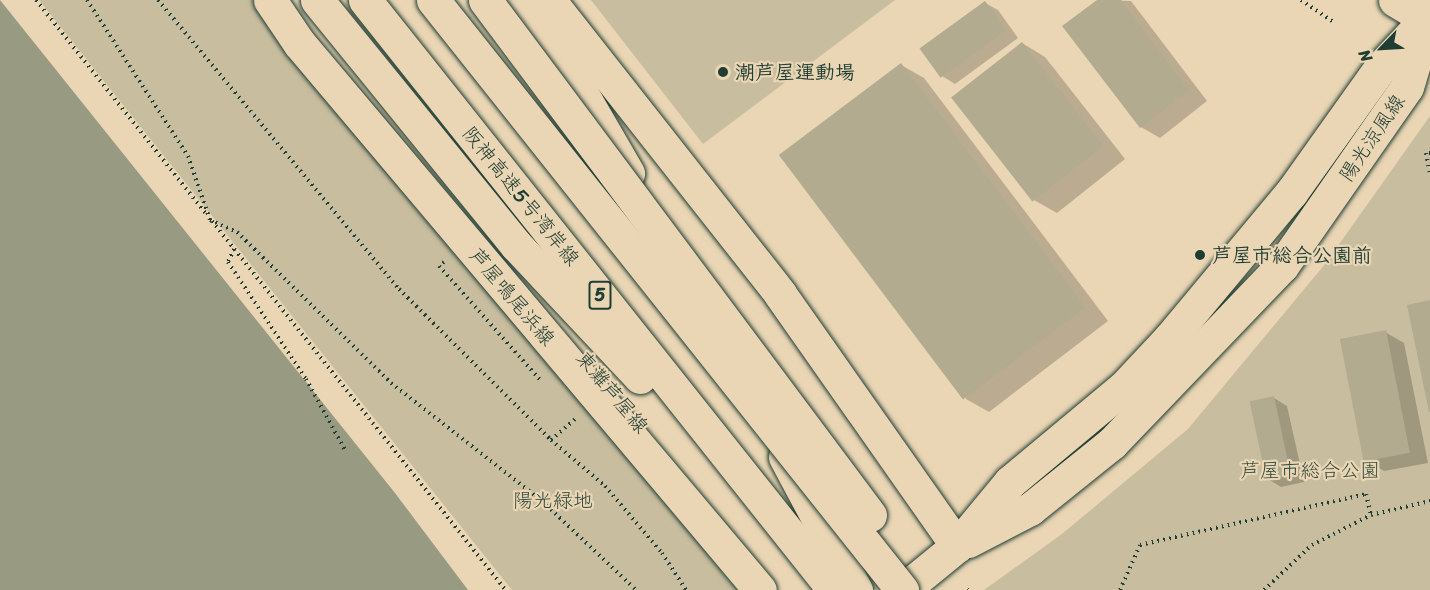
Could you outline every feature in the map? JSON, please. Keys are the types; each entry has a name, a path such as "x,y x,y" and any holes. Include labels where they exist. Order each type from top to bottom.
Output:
{"main road":[{"name":"芦屋鳴尾浜線","path":"270,0 299,43 771,590"},
{"name":"東灘芦屋線","path":"287,0 771,590"},
{"name":"5","path":"317,0 516,245 802,549"},
{"name":"阪神高速5号湾岸線","path":"365,0 834,590"},
{"path":"433,0 903,590 957,546 780,294 549,0"},
{"path":"485,0 927,590"},
{"path":"518,0 613,146 856,590"},
{"path":"1395,0 1429,18"},
{"name":"陽光涼風線","path":"957,546 1030,509 1112,443 1282,266 1407,87 1429,18"}],"path":[{"path":"36,0 505,590"},
{"path":"87,0 188,156 210,220 237,232 392,383 543,501 636,590"},
{"path":"158,0 399,289 551,440 605,486 662,553 686,590"},
{"path":"1301,0 1335,23"},
{"path":"1430,153 1426,153 1430,172"},
{"path":"234,249 228,262 306,379 345,450"},
{"path":"551,440 575,419"},
{"path":"1120,590 1140,545 1366,494 1371,515"},
{"path":"1264,590 1312,545 1371,515 1430,501"}],"green space":[{"name":"陽光緑地","path":"39,0 262,0 737,590 512,590"},
{"name":"潮芦屋運動場","path":"591,0 895,0 703,144"},
{"name":"芦屋市総合公園","path":"1430,116 1430,590 984,590 1062,534 1188,429 1325,264"}],"shaded area":[{"path":"0,0 395,493 468,590 0,590"}],"building":[{"path":"1097,0 1121,0 1189,90 1140,128 1062,26"},
{"path":"985,1 1006,30 941,78 919,49"},
{"path":"1022,42 1103,146 1032,201 951,97"},
{"path":"901,63 1085,307 963,399 779,155"},
{"path":"1430,300 1430,412 1429,412 1407,305"},
{"path":"1386,330 1410,453 1364,462 1340,339"},
{"path":"1274,396 1291,475 1266,480 1250,401"}],"place":[{"name":"潮芦屋運動場","path":"723,72"},
{"name":"芦屋市総合公園前","path":"1200,255"}]}
